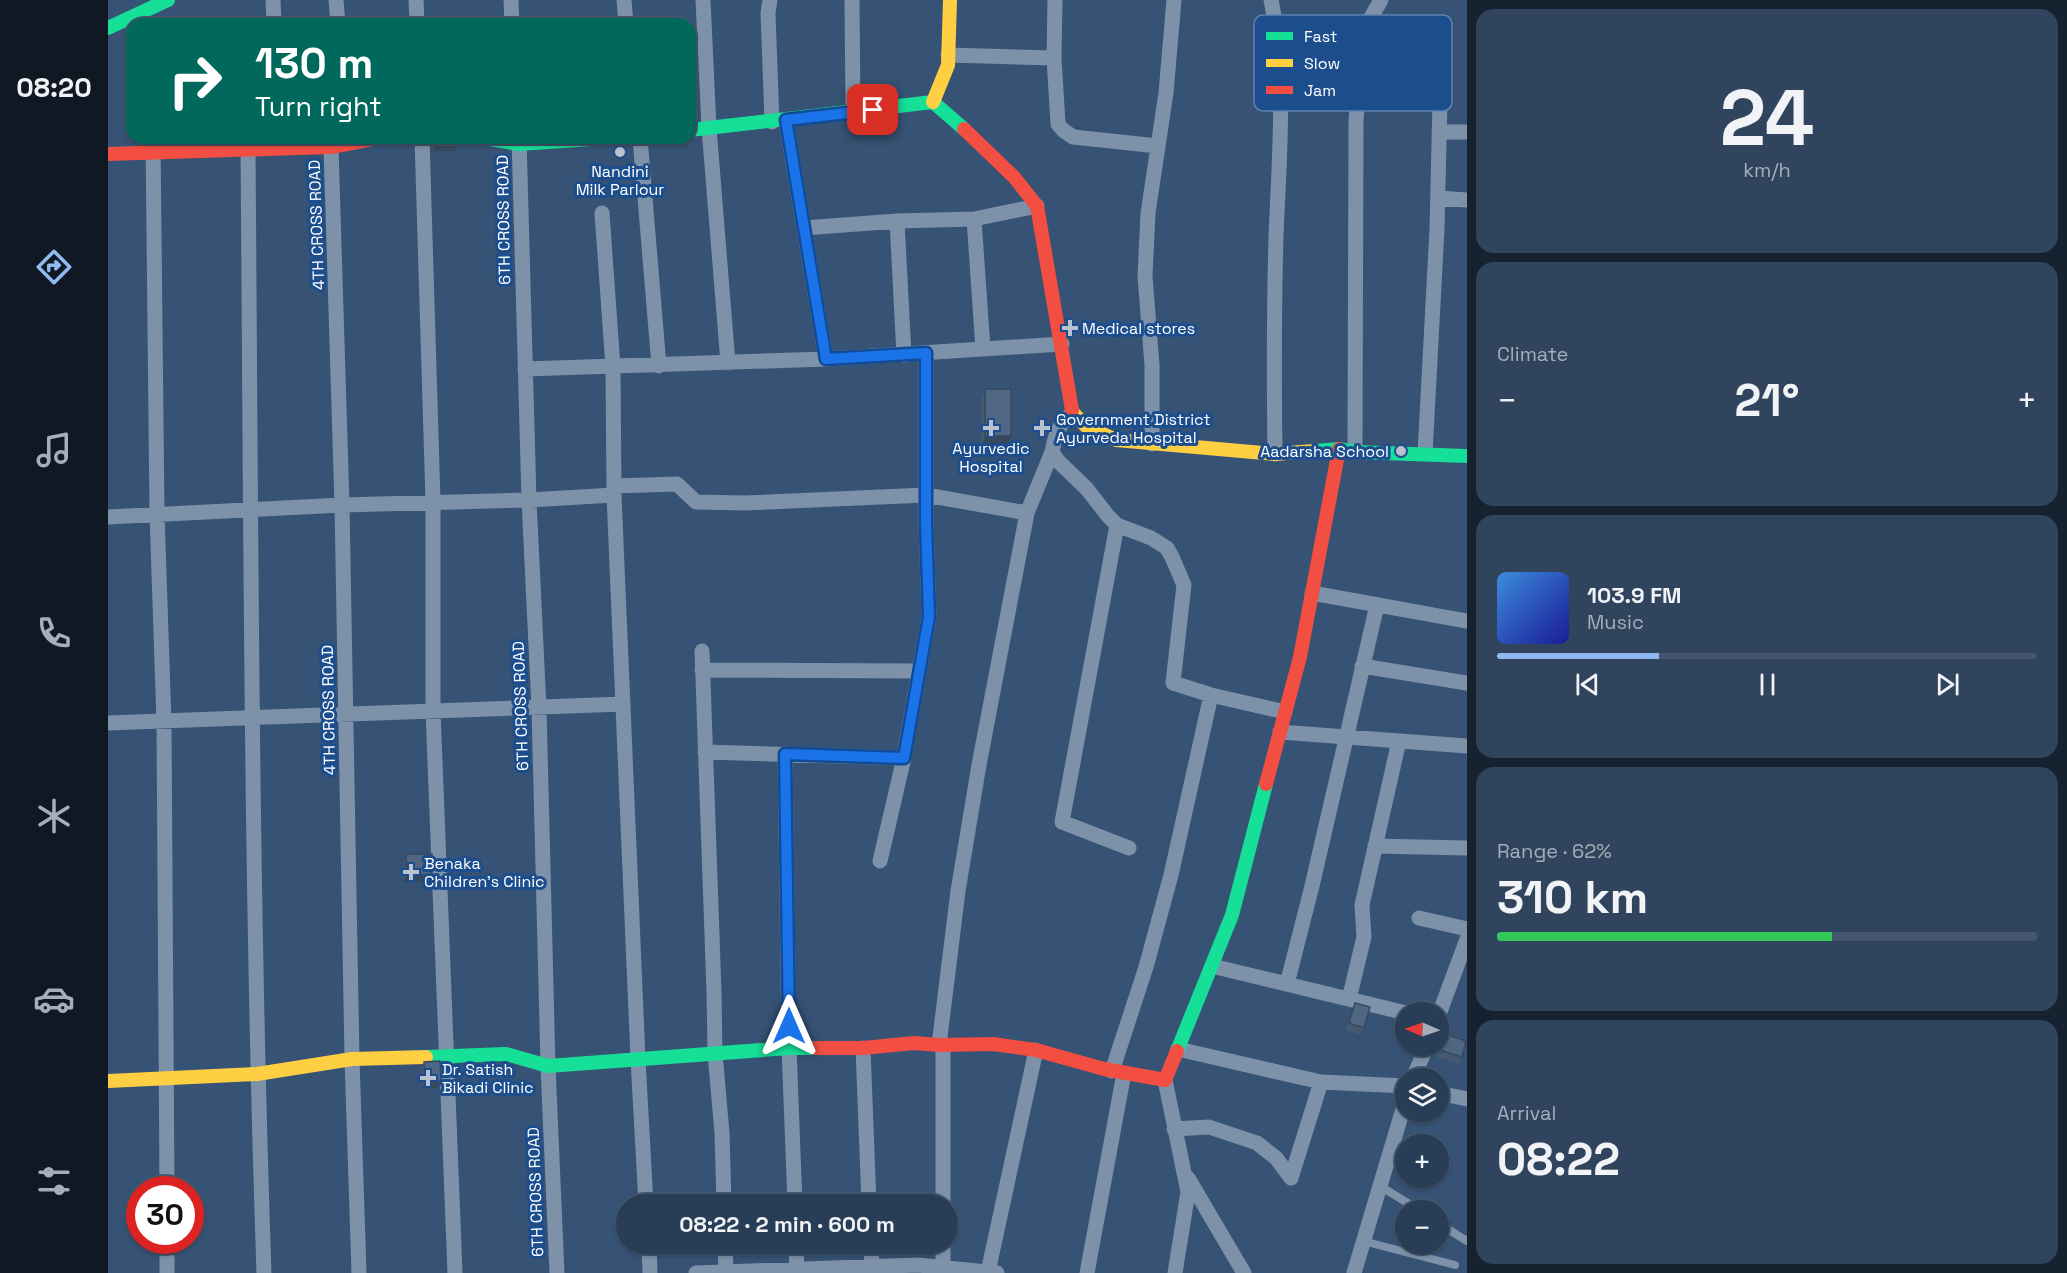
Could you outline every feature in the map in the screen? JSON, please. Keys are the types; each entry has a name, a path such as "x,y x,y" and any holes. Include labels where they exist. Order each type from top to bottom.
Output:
{"street":[{"path":"144,17 168,0"},
{"path":"273,0 274,18"},
{"path":"336,0 338,18"},
{"path":"416,0 417,18"},
{"path":"511,0 512,18"},
{"path":"624,0 626,18"},
{"path":"703,0 709,128 728,363"},
{"path":"770,0 768,13 779,121 804,228 826,359"},
{"path":"852,0 853,112"},
{"path":"933,102 948,65 950,0"},
{"path":"1055,0 1054,57 1058,124 1073,137 1158,146"},
{"path":"1152,444 1152,364 1144,276 1148,213 1166,93 1174,0"},
{"path":"1271,0 1274,15"},
{"path":"1372,15 1381,0"},
{"path":"108,28 126,22"},
{"path":"948,55 1054,57"},
{"path":"696,129 933,102 1000,162 1024,186 1037,206 1073,412 1086,426 1116,440 1275,454 1339,449 1355,452 1467,456"},
{"path":"1275,454 1274,301 1279,111"},
{"path":"1355,452 1357,111"},
{"path":"1425,453 1440,111"},
{"path":"1440,132 1467,132"},
{"path":"108,154 154,145 249,148 274,144"},
{"path":"293,144 331,147 341,144"},
{"path":"422,144 433,501 433,711 455,1273"},
{"name":"6TH CROSS ROAD","path":"519,144 529,500 539,708 548,1066 557,1273"},
{"path":"640,144 659,366"},
{"path":"154,145 157,514 164,722 167,1176"},
{"name":"4TH CROSS ROAD","path":"331,147 342,505 352,1059 359,1273"},
{"path":"249,148 250,510 257,1074 264,1273"},
{"path":"1438,198 1467,200"},
{"path":"804,228 897,221 974,219 1037,206"},
{"path":"602,213 613,367 614,490 645,1194"},
{"path":"974,219 983,349"},
{"path":"897,221 904,355"},
{"path":"525,369 826,359 1062,344"},
{"path":"880,861 904,758 929,617 926,353"},
{"path":"943,1194 941,1045 958,891 1027,513 1052,452 1055,435 1073,412"},
{"path":"1175,1273 1188,1192 1165,1080 1232,915 1300,657 1339,449"},
{"path":"1052,452 1117,525 1151,538 1167,548 1172,557 1184,585 1173,683 1211,695 1285,712"},
{"path":"108,517 433,501 529,500 677,484 696,502 926,495 1027,513"},
{"path":"1117,525 1062,822 1129,848"},
{"path":"1312,593 1467,621"},
{"path":"1287,984 1377,605"},
{"path":"702,651 715,1053 722,1133 724,1194"},
{"path":"1362,666 1467,683"},
{"path":"702,669 919,671"},
{"path":"1087,1273 1118,1072 1171,875 1211,695"},
{"path":"108,723 623,704"},
{"path":"1280,732 1399,741 1466,743"},
{"path":"1349,999 1364,937 1362,905 1399,741"},
{"path":"705,752 904,758"},
{"path":"785,754 789,1048 795,1194"},
{"path":"1375,846 1467,848"},
{"path":"1419,918 1467,929"},
{"path":"1444,1002 1467,939"},
{"path":"1212,966 1395,1010"},
{"path":"108,1081 257,1074 352,1059 506,1054 548,1066 789,1048 863,1048 914,1043 993,1044 1036,1050 1118,1072 1165,1080"},
{"path":"863,1048 870,1194"},
{"path":"1178,1049 1321,1082 1395,1085"},
{"path":"987,1273 1036,1050"},
{"path":"1174,1130 1209,1127 1257,1143 1276,1158 1291,1178 1321,1082"},
{"path":"1449,1095 1467,1099"},
{"path":"1354,1273 1399,1122"},
{"path":"1183,1170 1244,1273"},
{"path":"167,1254 167,1273"},
{"path":"649,1254 650,1273"},
{"path":"725,1254 726,1272"},
{"path":"796,1254 797,1271"},
{"path":"873,1254 875,1269"},
{"path":"943,1254 943,1268"},
{"path":"696,1273 875,1269 918,1265 997,1273"}],"lane":[{"path":"1380,1186 1403,1200"},
{"path":"1449,1230 1467,1241"},
{"path":"1363,1241 1455,1265"}],"building":[{"path":"985,389 1011,389 1011,436 985,436"},
{"path":"406,854 432,854 432,875 406,875"},
{"path":"1355,1003 1370,1007 1364,1028 1349,1023"},
{"path":"1449,1035 1466,1041 1462,1057 1449,1053"},
{"path":"440,1061 441,1081 425,1082 424,1062"}],"traffic: fast":[{"path":"129,18 168,0"},
{"path":"108,28 126,20"},
{"path":"696,129 933,102 964,129"},
{"path":"1314,451 1339,449 1355,452 1467,456"},
{"path":"1177,1051 1232,915 1266,784"},
{"path":"426,1057 506,1054 548,1066 815,1048"}],"traffic: slow":[{"path":"933,102 948,65 950,0"},
{"path":"1072,410 1086,426 1116,440 1275,454 1314,451"},
{"path":"108,1081 257,1074 352,1059 426,1057"}],"traffic: jam":[{"path":"964,129 1014,177 1037,206 1072,410"},
{"path":"108,154 331,147 347,144"},
{"path":"1266,784 1300,657 1339,449"},
{"path":"815,1048 863,1048 914,1043 993,1044 1036,1050 1104,1069 1165,1080 1177,1051"}],"place":[{"name":"Nandini Milk Parlour","path":"620,152"},
{"name":"Medical stores","path":"1070,328"},
{"name":"Ayurvedic Hospital","path":"991,428"},
{"name":"Government District Ayurveda Hospital","path":"1042,428"},
{"name":"Aadarsha School","path":"1401,451"},
{"name":"Benaka Children's Clinic","path":"411,872"},
{"name":"Dr. Satish Bikadi Clinic","path":"428,1078"}],"route":[{"path":"789,1026 785,754 904,758 929,617 926,521 926,353 826,359 786,120 873,110"}]}
